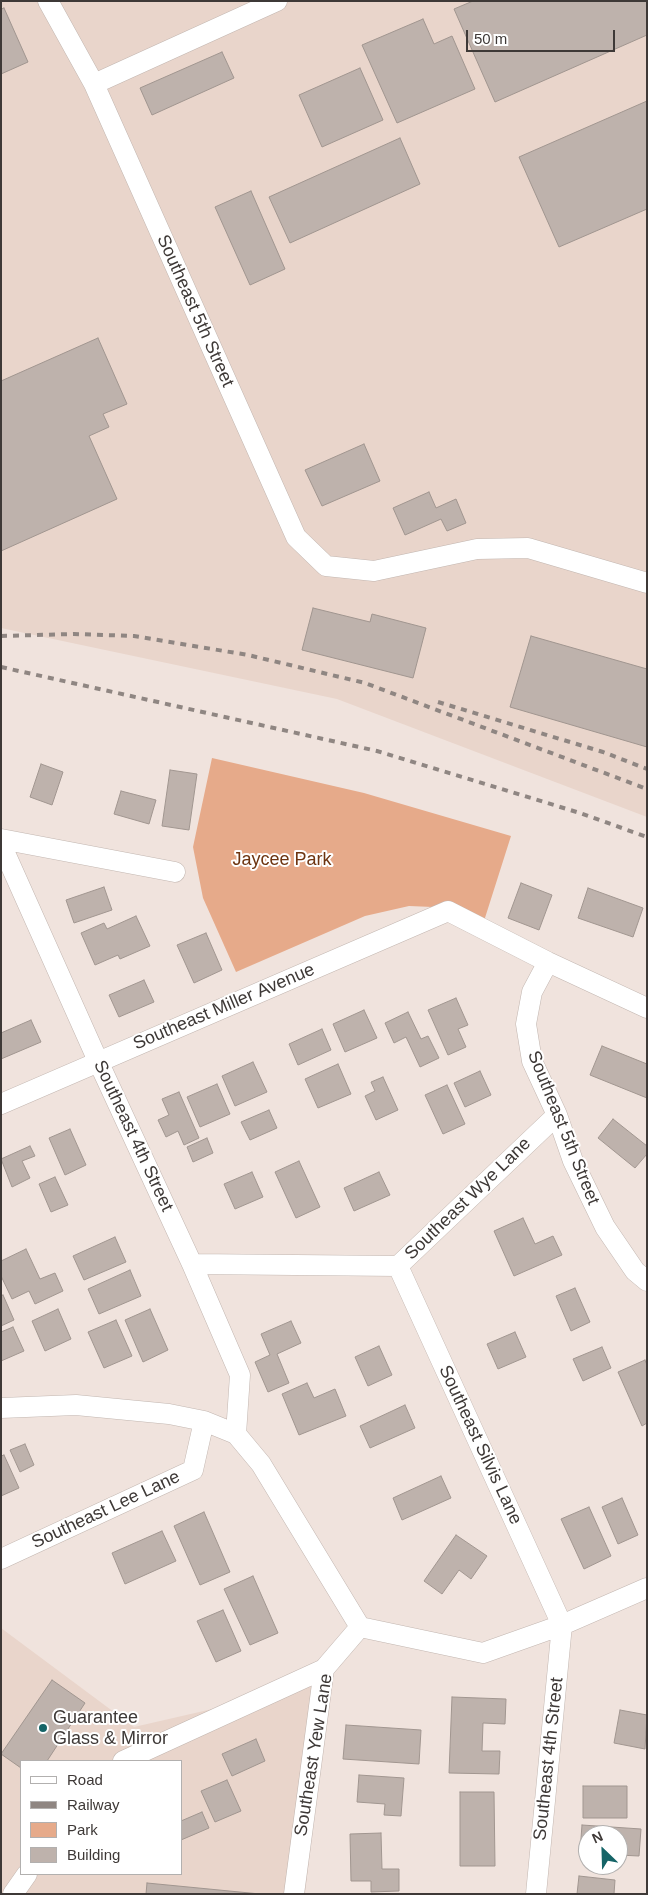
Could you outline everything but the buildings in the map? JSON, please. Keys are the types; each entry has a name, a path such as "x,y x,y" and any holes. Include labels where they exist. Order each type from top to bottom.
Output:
{"street":[{"name":"Southeast 5th Street","path":"48,1 94,84 296,537 326,566 374,571 477,549 528,548 647,583"},
{"path":"94,84 277,1"},
{"path":"1,839 175,872"},
{"name":"Southeast 4th Street","path":"1,844 98,1061 192,1264 240,1375 236,1434"},
{"name":"Southeast Miller Avenue","path":"1,1104 448,910 548,962"},
{"name":"Southeast 5th Street","path":"548,962 532,992 526,1024 532,1061 557,1115 573,1161 605,1227 635,1271 647,1281"},
{"path":"548,962 647,1008"},
{"name":"Southeast Wye Lane","path":"192,1264 398,1266 557,1115"},
{"name":"Southeast Silvis Lane","path":"398,1266 562,1624"},
{"path":"1,1408 76,1405 169,1414 204,1421 236,1434 261,1464 360,1627 483,1653 562,1624 647,1588"},
{"name":"Southeast Lee Lane","path":"1,1559 193,1470 204,1421"},
{"name":"Southeast 4th Street","path":"536,1894 562,1624"},
{"name":"Southeast Yew Lane","path":"294,1894 324,1669 360,1627"},
{"path":"125,1760 324,1669"},
{"path":"13,1894 27,1875"}],"shaded area":[{"path":"1,1 647,1 647,817 337,699 1,628"},
{"path":"1,1628 134,1727 330,1682 305,1894 1,1894"}],"green space":[{"name":"Jaycee Park","path":"212,758 364,793 511,836 484,921 433,907 409,906 365,916 236,972 203,898 193,847"}],"railway":[{"path":"1,636 74,634 134,636 248,655 365,683 647,789"},
{"path":"1,667 377,751 580,813 647,837"},
{"path":"438,702 603,752 647,769"}],"place":[{"name":"Guarantee Glass & Mirror","path":"43,1728"}]}
